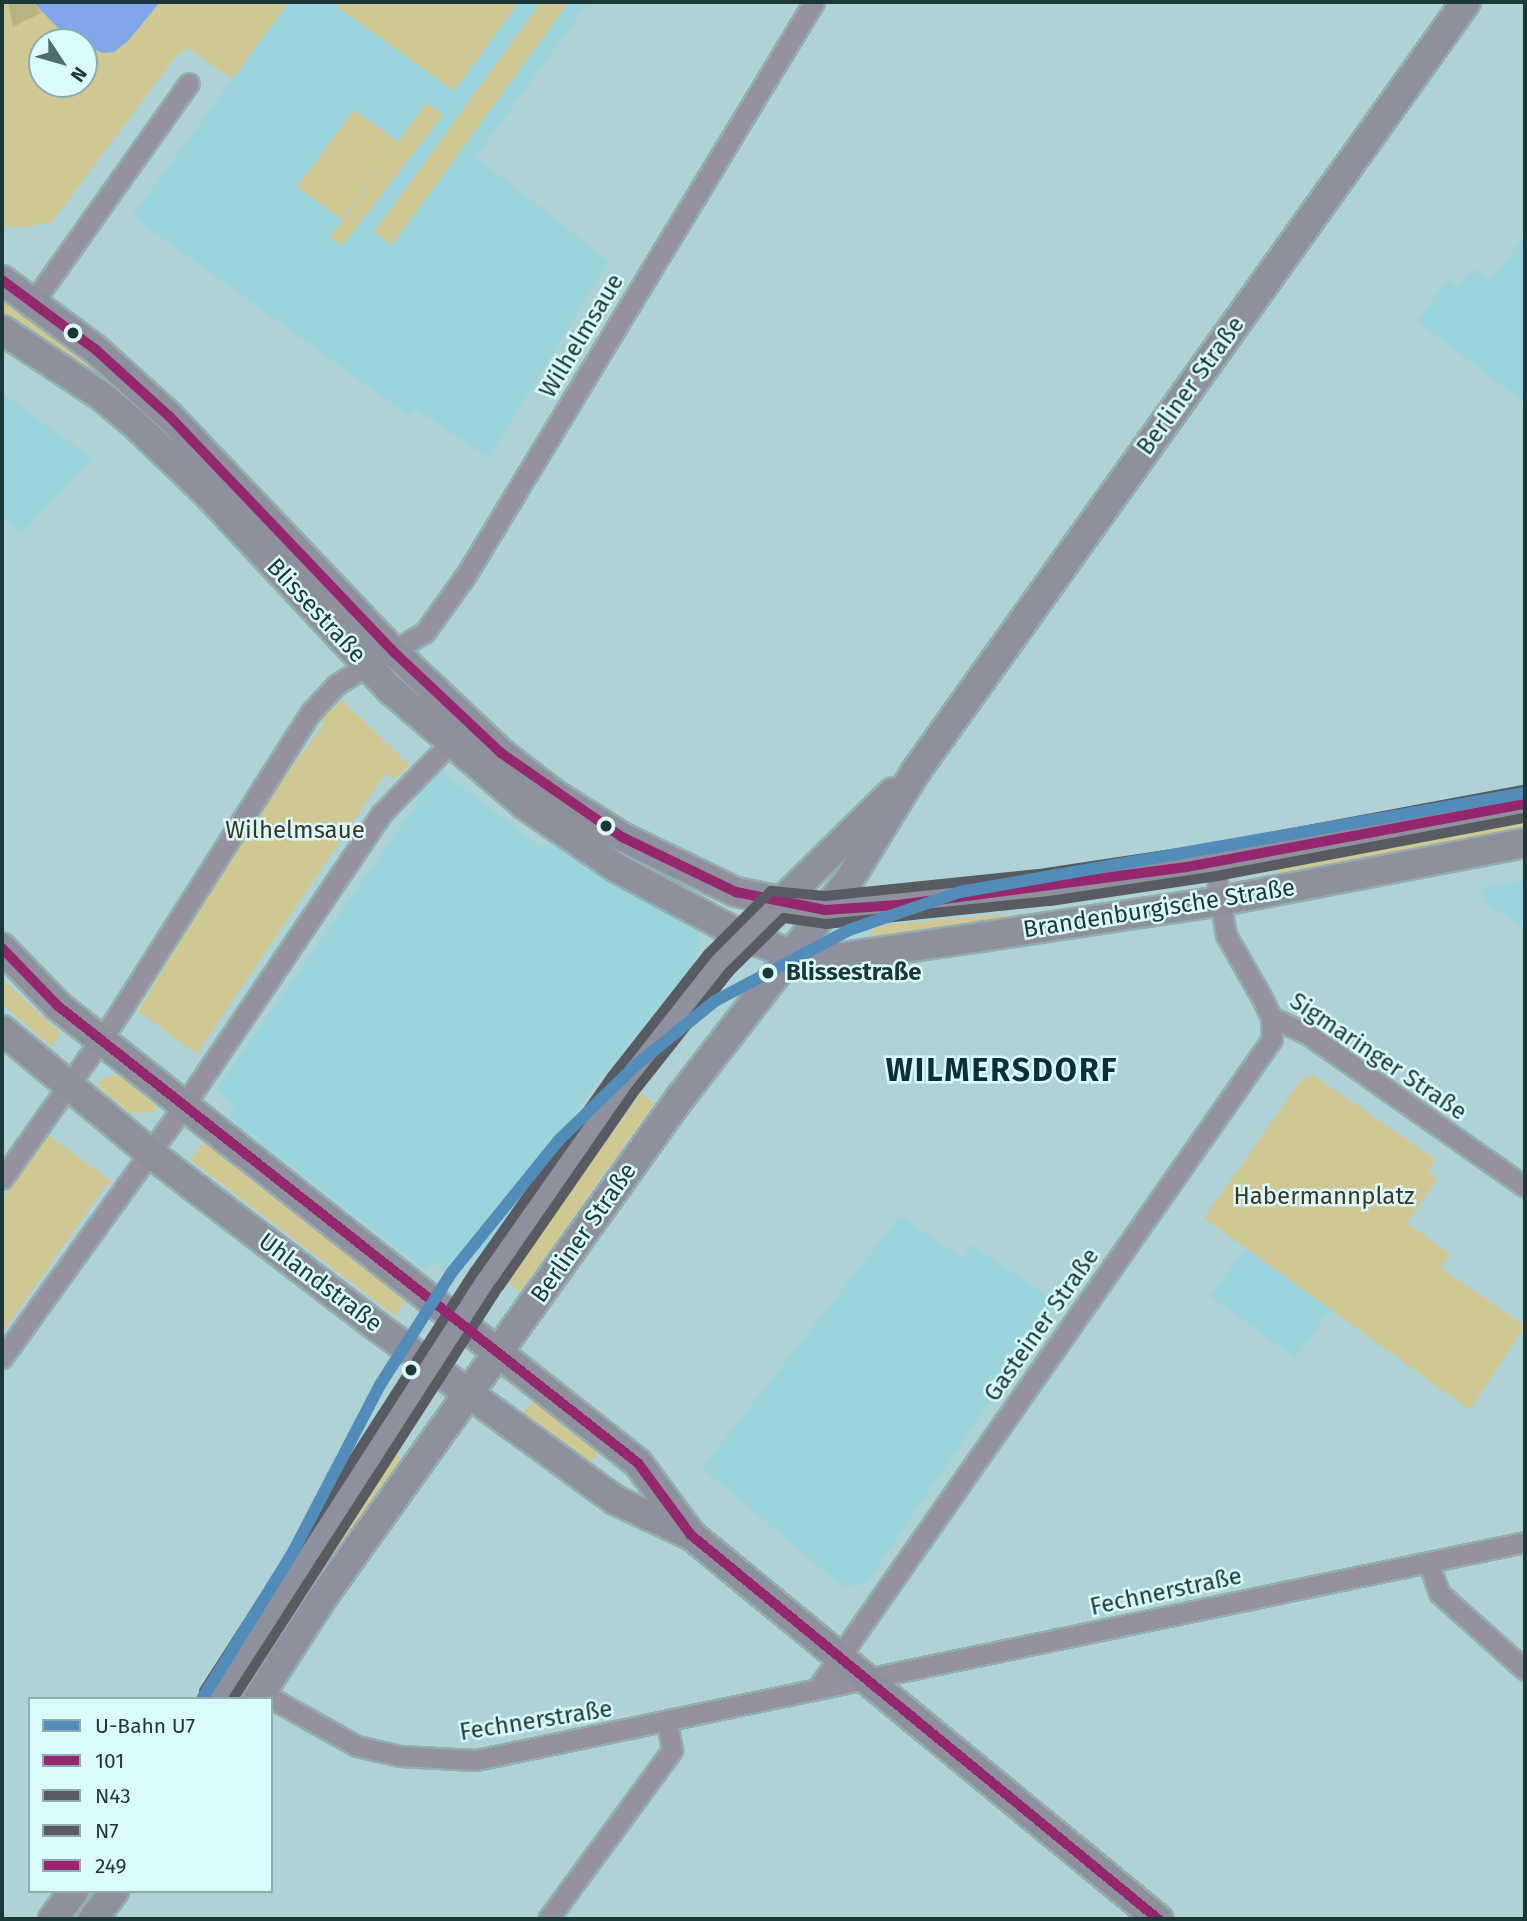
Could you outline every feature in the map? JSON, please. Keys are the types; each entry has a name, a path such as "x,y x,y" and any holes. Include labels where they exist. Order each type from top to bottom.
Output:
{"main road":[{"name":"Berliner Straße","path":"260,1696 325,1594 688,1088 872,847 916,771 1466,2"},
{"name":"Blissestraße","path":"2,280 34,300 143,392 208,454 395,653 501,753 576,808 725,888 779,904"},
{"name":"Blissestraße","path":"2,330 103,397 135,424 207,493 369,667 450,743 597,855 744,937 792,954"},
{"name":"Berliner Straße","path":"217,1697 460,1321 629,1075 744,937 916,771"},
{"name":"Brandenburgische Straße","path":"779,904 825,911 1048,887 1214,862 1525,804"},
{"name":"Brandenburgische Straße","path":"792,954 856,956 1221,901 1525,843"},
{"name":"Uhlandstraße","path":"2,948 58,1006 638,1463 691,1535 1158,1919"},
{"name":"Uhlandstraße","path":"2,1030 68,1088 150,1153 615,1500 691,1535"},
{"path":"53,1919 72,1893"},
{"path":"93,1919 112,1893"}],"street":[{"name":"Wilhelmsaue","path":"2,1179 102,1040 310,713 337,684 395,653 425,632 466,575 814,2"},
{"path":"34,300 189,83"},
{"path":"2,1358 185,1104 381,814 450,743"},
{"name":"Sigmaringer Straße","path":"1214,862 1226,935 1271,1017 1308,1035 1525,1187"},
{"name":"Gasteiner Straße","path":"841,1658 1272,1039 1271,1017"},
{"name":"Fechnerstraße","path":"273,1703 357,1746 400,1756 476,1760 667,1724 817,1689 1525,1542"},
{"path":"1429,1562 1439,1592 1525,1670"},
{"path":"817,1689 841,1658"},
{"path":"548,1919 672,1750 667,1724"}],"shaded area":[{"path":"8,2 33,2 41,13 13,27"},
{"path":"289,2 589,2 476,157 609,261 489,458 416,409 409,416 132,216"},
{"path":"1525,235 1525,403 1417,321 1448,279 1458,286 1472,268 1490,281"},
{"path":"2,393 92,458 21,534 2,517"},
{"path":"440,770 542,848 552,840 692,920 687,925 698,932 702,942 693,961 700,968 670,1003 661,1003 587,1096 568,1124 569,1135 484,1258 473,1250 459,1268 449,1273 432,1261 425,1270 228,1117 235,1108 216,1089 417,803 414,790"},
{"path":"1525,880 1525,929 1485,903 1480,888"},
{"path":"900,1216 963,1258 972,1245 1057,1302 867,1583 843,1587 702,1468"},
{"path":"1246,1248 1330,1310 1295,1358 1210,1296"}],"green space":[{"path":"2,2 33,2 62,28 28,28 28,98 98,98 98,51 102,53 128,41 160,2 289,2 232,79 188,48 176,56 52,222 20,228 2,226"},
{"path":"331,2 519,2 454,91"},
{"path":"541,2 569,2 392,245 374,232"},
{"path":"426,103 443,115 342,246 330,237"},
{"path":"354,110 398,142 341,219 297,187"},
{"path":"2,300 108,375 256,516 91,375 2,312"},
{"name":"Wilhelmsaue","path":"342,700 410,766 394,779 385,774 197,1054 138,1011 262,805 324,725 321,718"},
{"path":"1525,819 1525,827 1278,874 1277,867"},
{"path":"1004,914 1004,919 866,940 876,926"},
{"path":"2,979 61,1033 51,1047 2,1004"},
{"path":"119,1075 155,1102 155,1112 130,1113 97,1086 104,1077"},
{"name":"Habermannplatz","path":"1313,1075 1435,1159 1428,1172 1438,1178 1407,1223 1450,1254 1441,1268 1525,1326 1470,1410 1204,1218 1301,1080"},
{"path":"641,1093 654,1104 520,1292 507,1281"},
{"path":"47,1134 116,1185 106,1185 2,1334 2,1200"},
{"path":"205,1141 407,1298 395,1316 190,1160"},
{"path":"534,1400 598,1453 590,1465 522,1414"},
{"path":"391,1452 401,1459 327,1565 288,1634 280,1629"}],"water":[{"path":"33,2 160,2 128,41 114,52 98,51 98,28 58,28"}],"metro line":[{"name":"U7","path":"203,1697 292,1554 380,1385 452,1272 559,1140 636,1065 715,1001 849,930 960,892 1525,793"}],"transit line":[{"name":"101","path":"2,280 95,349 169,416 395,653 501,753 622,837 736,892 825,910 898,905 1187,867 1525,804"},
{"name":"N7","path":"204,1691 475,1271 612,1076 708,954 771,891 825,896 1046,873 1212,848 1522,790"},
{"name":"N43","path":"234,1697 499,1287 634,1092 729,972 784,918 826,924 1050,901 1217,876 1525,818"},
{"name":"249","path":"2,948 58,1006 638,1463 691,1535 1158,1919"}],"place":[{"name":"Blissestraße","path":"768,973"}],"district":[{"name":"WILMERSDORF","path":"1002,1070"}]}
